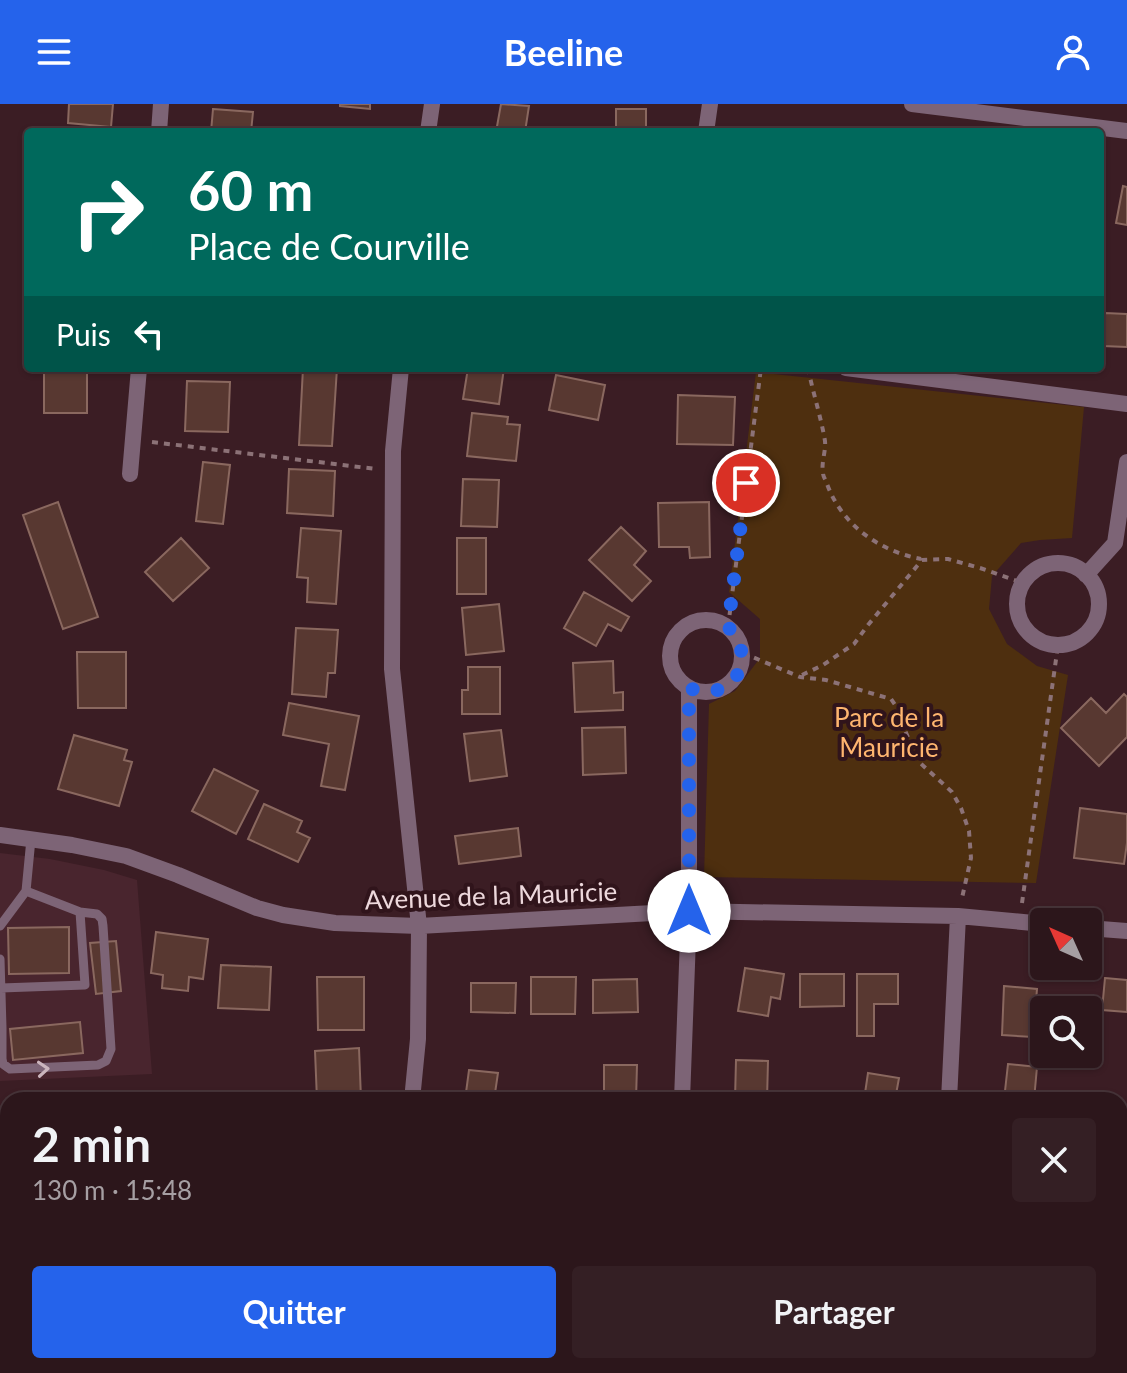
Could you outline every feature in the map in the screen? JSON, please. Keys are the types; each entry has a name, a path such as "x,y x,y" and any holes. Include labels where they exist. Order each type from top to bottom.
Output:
{"street":[{"path":"159,128 161,104"},
{"path":"429,128 432,104"},
{"path":"707,128 710,104"},
{"path":"912,104 1103,128"},
{"path":"1104,128 1127,131"},
{"path":"130,474 139,372"},
{"path":"401,372 393,451 392,669 419,926 418,1039 413,1092"},
{"path":"877,372 1127,404"},
{"path":"1086,575 1115,543 1127,462"},
{"path":"1065,564 1086,575 1094,586 1098,613 1084,636 1058,645 1035,638 1026,630 1017,607 1018,595 1030,574 1041,567 1065,564"},
{"path":"706,620 718,621 728,627 743,653 737,675 721,689 710,692 699,692 679,681 670,659 676,636 694,622 706,620"},
{"path":"682,1092 689,911 689,688"},
{"name":"Avenue de la Mauricie","path":"0,835 126,856 283,915 335,923 419,926 689,911 958,916 1030,922"},
{"path":"949,1092 958,916"},
{"path":"1102,929 1127,931"}],"lane":[{"path":"0,926 26,891 31,839"},
{"path":"0,959 3,1064 10,1069 98,1065 106,1061 111,1049 102,919 97,914 80,912 26,891"},
{"path":"1,988 85,985 80,912"}],"path":[{"path":"728,627 760,372"},
{"path":"809,372 826,447 822,472 842,514 860,532 902,555 922,560 948,559 1023,583"},
{"path":"152,442 377,469"},
{"path":"800,677 854,644 922,560"},
{"path":"1020,921 1058,645"},
{"path":"743,653 800,677 826,680 891,699 898,709 918,761 952,792 969,831 971,858 958,916"}],"shaded area":[{"path":"0,853 50,859 137,880 152,1074 0,1081"}],"green space":[{"name":"Parc de la Mauricie","path":"756,372 1084,407 1072,538 1021,543 992,576 989,609 1007,644 1037,666 1068,675 1036,883 704,877 709,704 735,691 760,658 760,619 729,592"}],"building":[{"path":"69,104 113,104 111,127 68,123"},
{"path":"370,104 370,109 340,106"},
{"path":"501,104 529,106 526,128 497,128"},
{"path":"213,109 253,112 251,128 211,128"},
{"path":"616,109 646,109 646,128 616,128"},
{"path":"1123,186 1127,187 1127,225 1116,223"},
{"path":"1105,313 1127,314 1127,347 1104,346"},
{"path":"44,372 87,372 87,413 44,413"},
{"path":"303,372 337,372 332,446 299,445"},
{"path":"467,372 503,372 499,404 463,399"},
{"path":"556,375 605,385 598,420 549,410"},
{"path":"187,381 230,382 228,432 185,431"},
{"path":"678,395 735,397 733,445 677,444"},
{"path":"472,413 508,417 507,424 520,425 516,461 467,456"},
{"path":"203,462 230,465 223,524 196,521"},
{"path":"289,469 335,471 333,516 287,513"},
{"path":"463,479 499,480 497,527 461,526"},
{"path":"58,502 98,617 63,629 23,515"},
{"path":"709,502 710,557 690,558 689,547 659,547 658,503"},
{"path":"621,527 646,551 634,565 651,581 632,601 589,560"},
{"path":"301,528 341,531 336,604 307,602 308,578 297,577"},
{"path":"181,538 209,568 173,601 145,572"},
{"path":"457,538 486,538 486,594 457,594"},
{"path":"584,592 629,617 621,631 608,624 596,646 564,628"},
{"path":"499,604 504,651 466,655 462,608"},
{"path":"296,628 338,630 335,673 328,673 326,697 292,694"},
{"path":"77,652 126,652 126,708 78,708"},
{"path":"613,661 614,693 623,692 623,710 575,712 573,663"},
{"path":"468,667 500,667 500,714 462,714 462,690 468,690"},
{"path":"1124,694 1127,697 1127,737 1099,766 1061,728 1091,698 1106,713"},
{"path":"289,703 359,716 345,790 321,786 329,744 283,735"},
{"path":"625,727 626,773 583,775 582,728"},
{"path":"501,730 507,776 470,781 464,734"},
{"path":"74,735 127,750 124,760 132,762 119,806 58,789"},
{"path":"214,769 258,791 236,834 192,811"},
{"path":"264,804 302,821 297,832 310,838 298,862 248,839"},
{"path":"1080,808 1127,814 1124,864 1074,858"},
{"path":"518,828 521,856 459,864 455,836"},
{"path":"69,927 69,973 9,974 8,928"},
{"path":"156,932 208,939 203,979 189,977 188,991 162,988 163,975 151,973"},
{"path":"116,941 121,991 96,994 90,943"},
{"path":"221,965 271,967 269,1010 218,1008"},
{"path":"745,968 784,974 780,999 771,997 768,1016 738,1011"},
{"path":"800,974 844,974 844,1006 800,1007"},
{"path":"857,974 898,974 898,1004 874,1004 874,1036 857,1036"},
{"path":"317,977 364,977 364,1030 318,1030"},
{"path":"531,977 576,977 575,1014 531,1014"},
{"path":"1105,978 1127,980 1127,1012 1102,1010"},
{"path":"637,979 638,1012 593,1013 593,980"},
{"path":"471,983 516,983 515,1013 471,1012"},
{"path":"1004,986 1037,989 1036,996 1030,996 1030,1037 1002,1035"},
{"path":"80,1022 83,1053 13,1060 10,1029"},
{"path":"359,1048 361,1092 317,1092 315,1051"},
{"path":"736,1060 768,1061 767,1092 735,1092"},
{"path":"1008,1064 1037,1068 1035,1092 1005,1092"},
{"path":"604,1065 637,1065 636,1092 604,1092"},
{"path":"469,1070 498,1073 495,1092 466,1092"},
{"path":"868,1073 899,1078 896,1092 865,1092"}],"route":[{"path":"689,911 689,688 699,692 721,689 730,683 742,665 740,643 728,627 746,483"}]}
